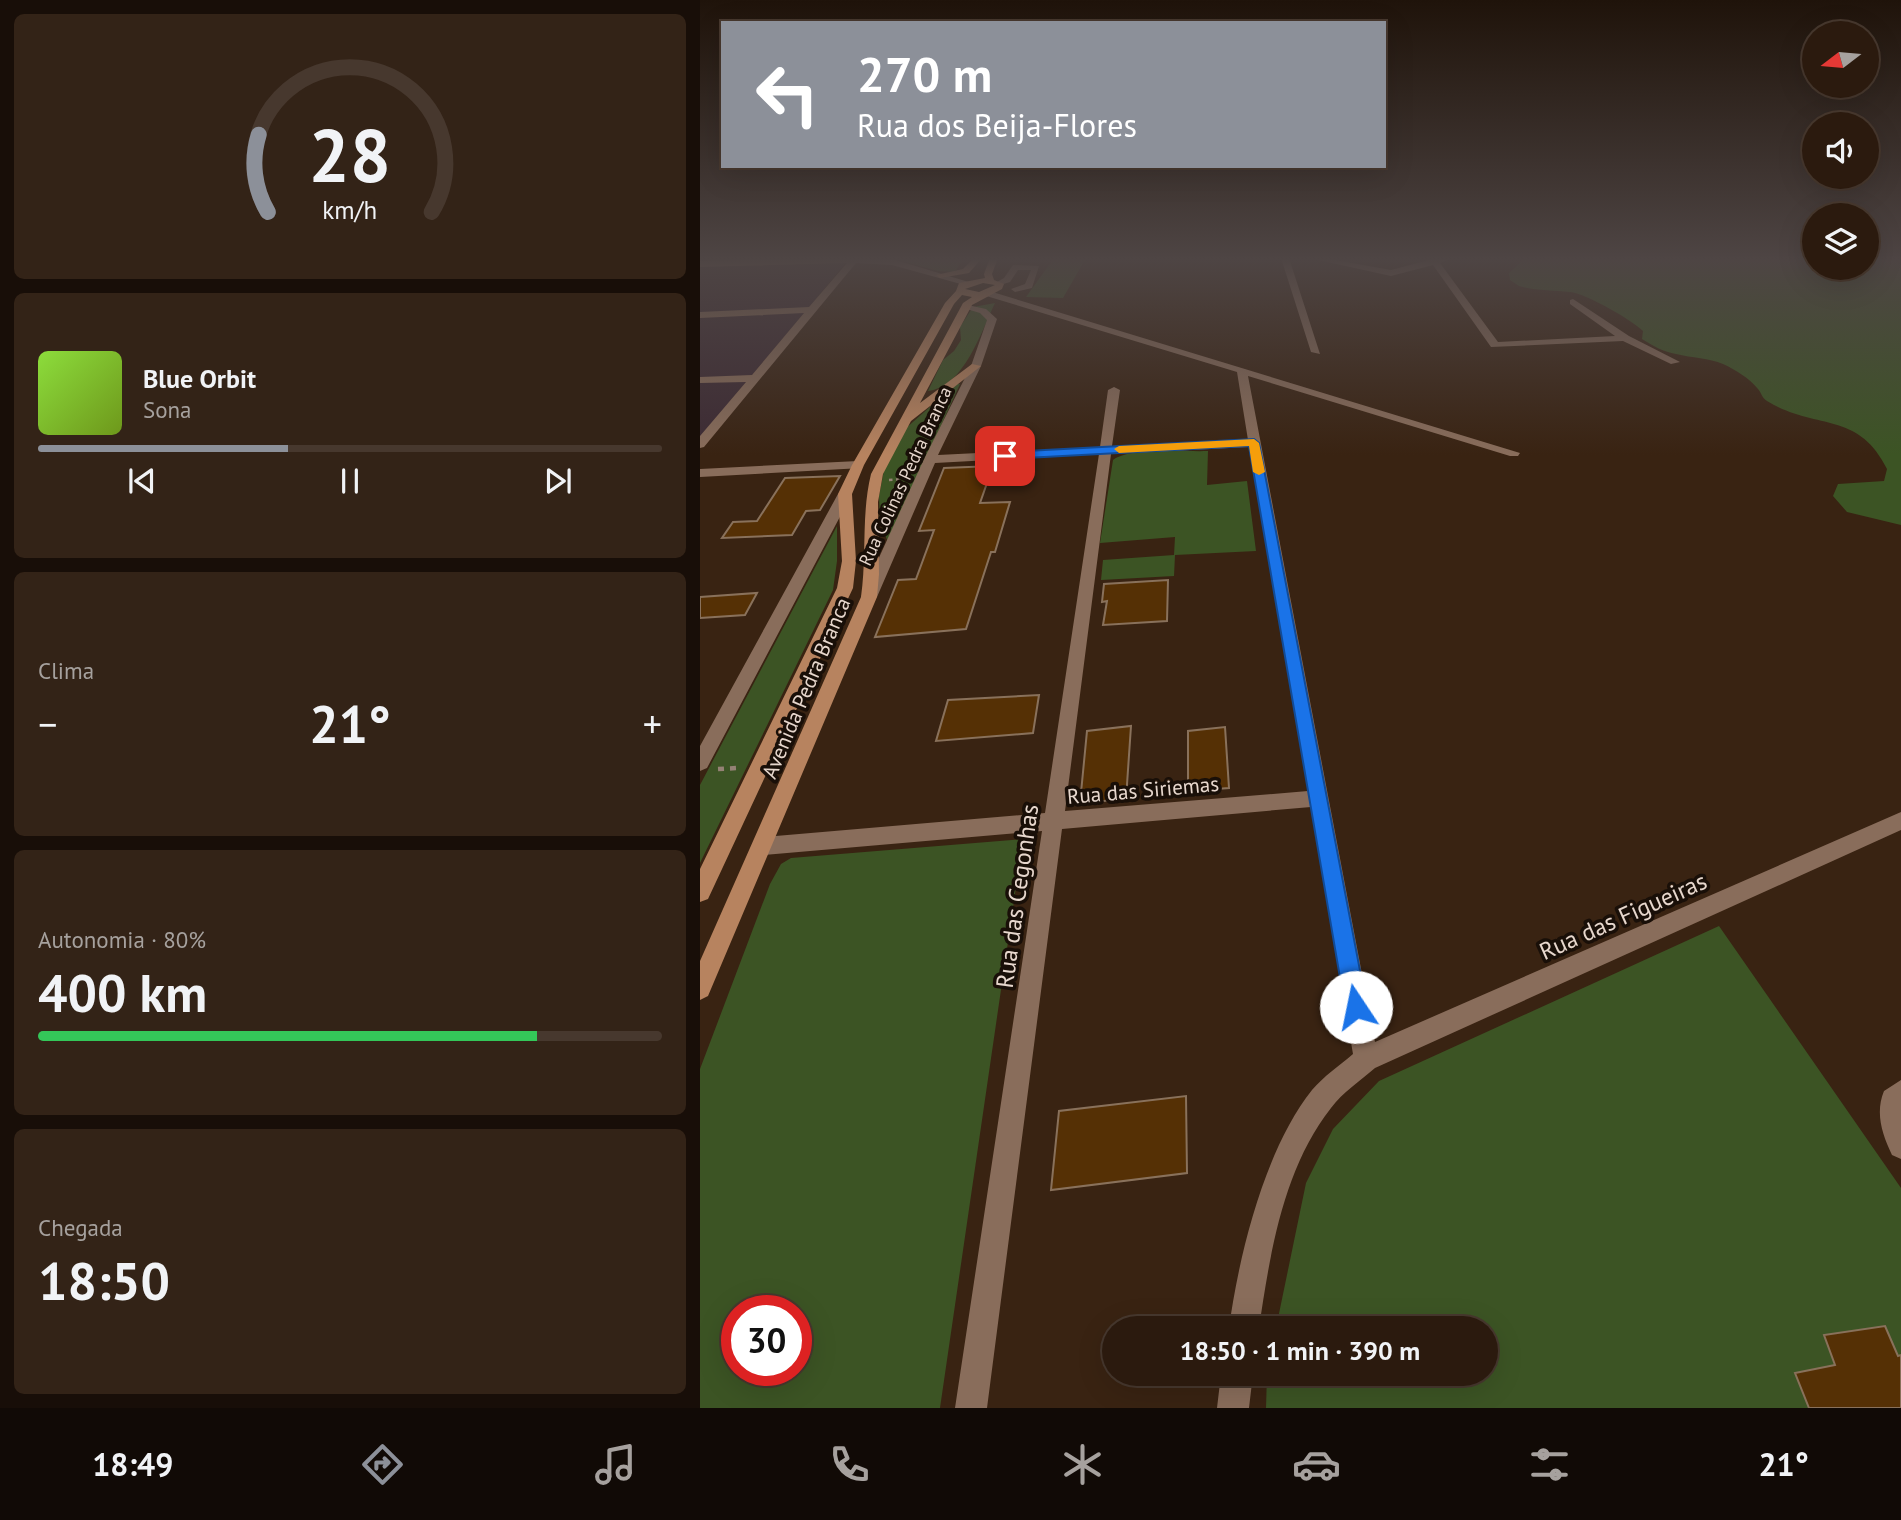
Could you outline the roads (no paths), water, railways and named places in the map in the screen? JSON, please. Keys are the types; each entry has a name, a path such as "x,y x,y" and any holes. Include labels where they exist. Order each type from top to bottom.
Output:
{"main road":[{"name":"Avenida Pedra Branca","path":"700,892 845,588 849,561 845,494 858,465 938,324"},
{"name":"Avenida Pedra Branca","path":"700,988 764,846 869,597 872,573 871,502 875,480 881,462 949,324"},
{"path":"902,423 976,366"}],"street":[{"path":"700,444 800,324"},
{"name":"Rua Colinas Pedra Branca","path":"869,597 930,459 976,366 990,324"},
{"path":"1097,324 1242,372 1514,453"},
{"path":"1307,324 1316,352"},
{"path":"1479,324 1494,345 1625,338"},
{"path":"1604,324 1625,338 1675,362"},
{"path":"1242,372 1366,1059"},
{"path":"700,380 755,378"},
{"name":"Rua das Cegonhas","path":"971,1408 1114,390"},
{"path":"930,459 1254,443"},
{"path":"700,473 858,465"},
{"name":"Avenida Pedra Branca","path":"700,763 845,494"},
{"name":"Rua das Siriemas","path":"764,846 1317,798"},
{"name":"Rua das Figueiras","path":"1246,1316 1251,1277 1283,1171 1319,1101 1366,1059 1901,821"},
{"path":"1896,1104 1894,1131 1901,1146"},
{"path":"1233,1408 1236,1386"}]}
